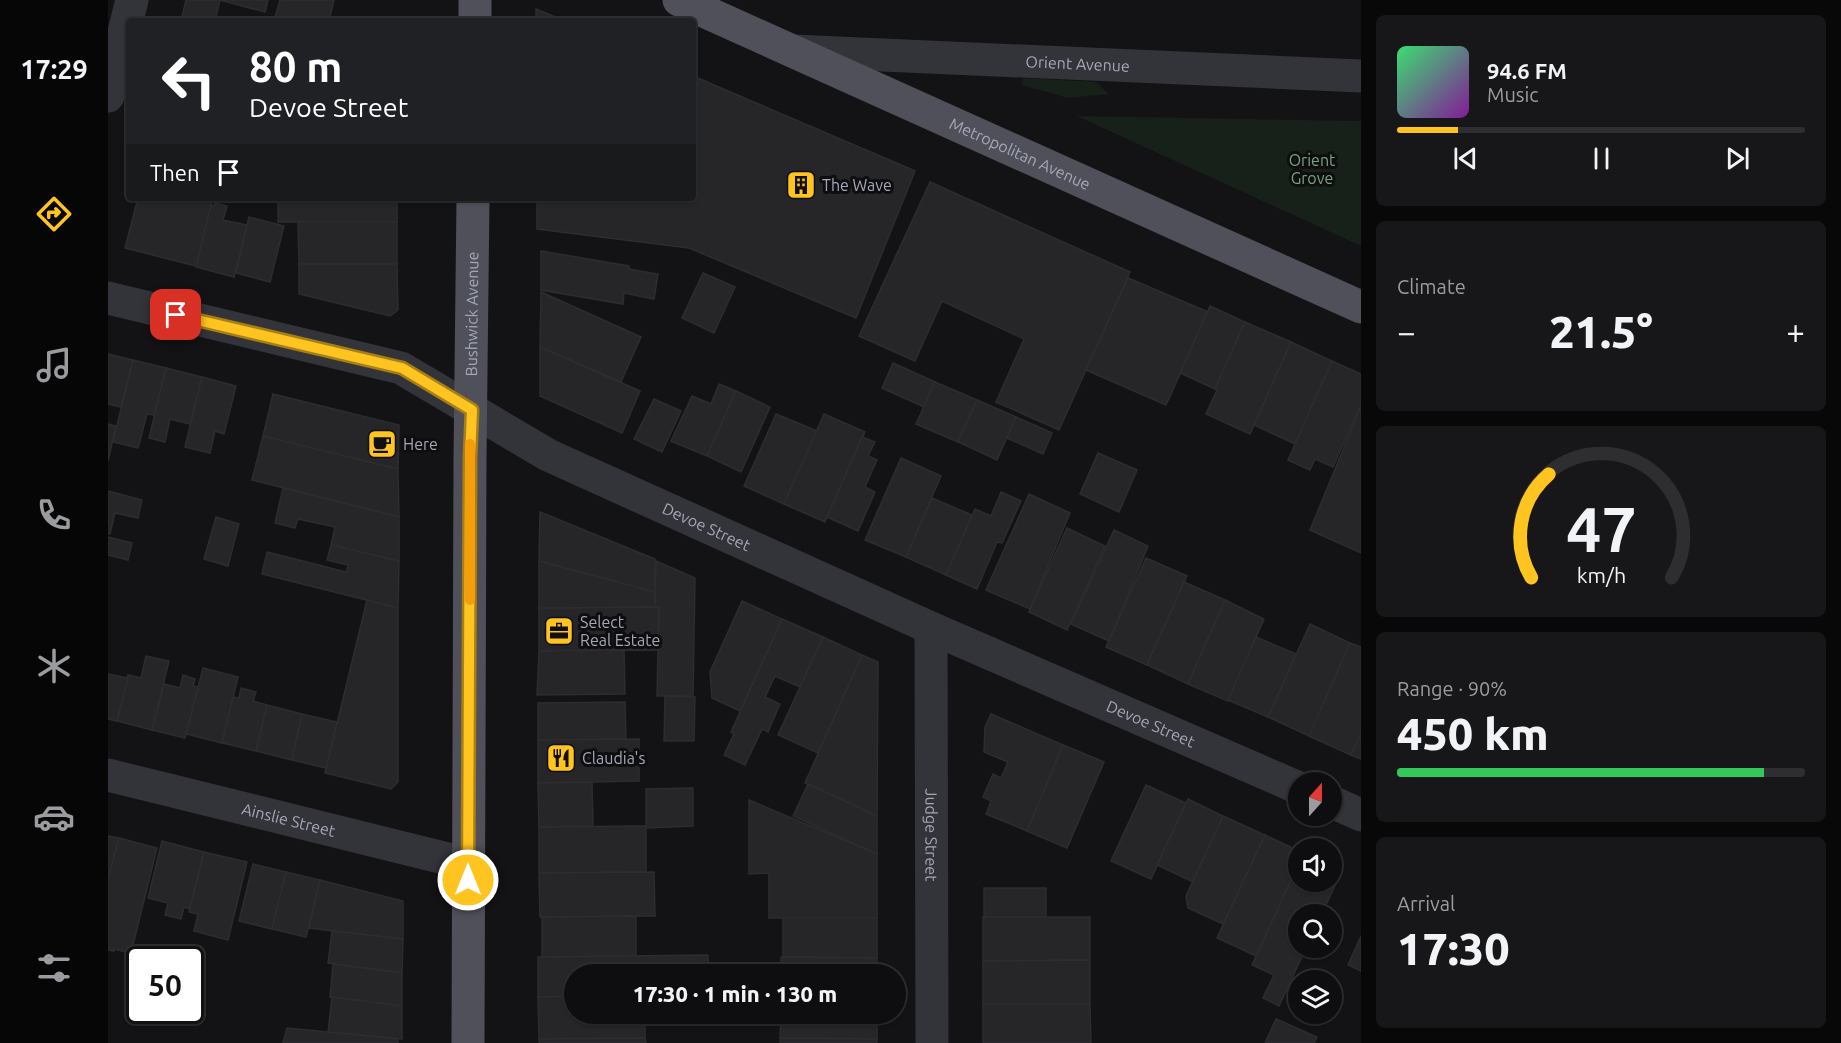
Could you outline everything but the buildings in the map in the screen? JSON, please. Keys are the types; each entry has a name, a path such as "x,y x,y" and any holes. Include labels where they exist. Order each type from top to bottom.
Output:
{"main road":[{"path":"475,0 475,18"},
{"name":"Metropolitan Avenue","path":"679,0 1361,307"},
{"name":"Bushwick Avenue","path":"468,1043 470,458 474,201"}],"street":[{"path":"128,18 132,0"},
{"path":"108,96 126,24"},
{"name":"Orient Avenue","path":"793,51 1361,76"},
{"name":"Devoe Street","path":"108,298 402,368 548,455 931,628 1288,783"},
{"name":"Judge Street","path":"931,628 932,1043"},
{"name":"Ainslie Street","path":"108,775 468,864"},
{"path":"1342,806 1361,815"}],"green space":[{"path":"1023,78 1096,82 1109,94 1068,98 1022,85"},
{"name":"Orient Grove","path":"1077,116 1361,121 1361,246"}],"slow traffic":[{"path":"470,444 470,600"}],"place":[{"name":"The Wave","path":"801,185"},
{"name":"Here","path":"382,444"},
{"name":"Select Real Estate","path":"559,631"},
{"name":"Claudia's","path":"561,758"}],"route":[{"path":"176,315 402,368 472,410 468,880"}]}
